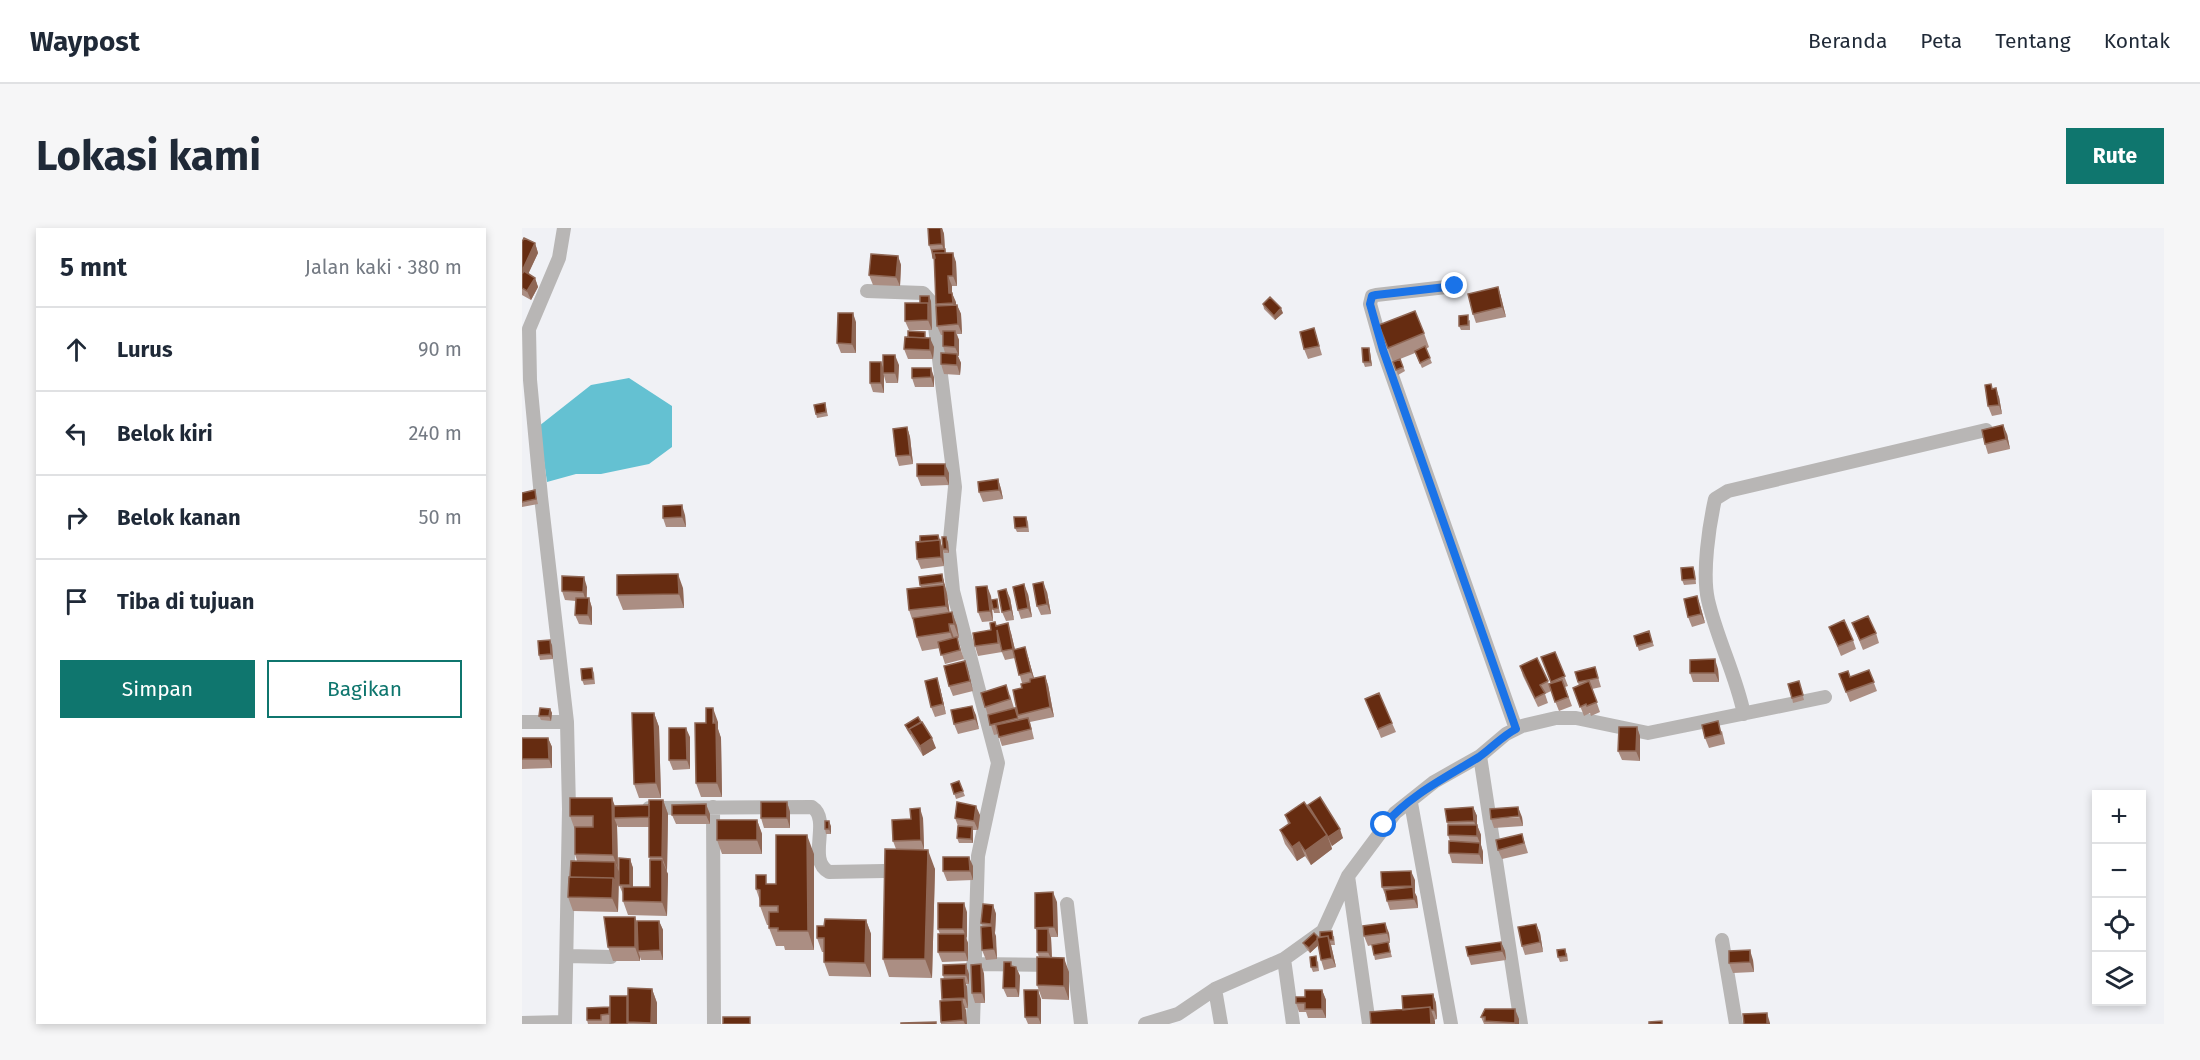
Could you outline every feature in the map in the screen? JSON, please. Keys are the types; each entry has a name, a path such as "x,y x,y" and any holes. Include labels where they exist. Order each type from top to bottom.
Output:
{"street":[{"path":"522,1023 564,1023 575,809 541,496 530,380 529,329 559,258 564,228"},
{"path":"1455,286 1376,295 1372,296 1370,304 1383,350 1516,729"},
{"path":"867,291 923,293 932,303 955,487 949,550 952,591 998,763 978,856 973,1024"},
{"path":"1744,714 1738,688 1708,598 1708,557 1715,499 1728,491 1986,430"},
{"path":"1145,1024 1178,1014 1215,989 1284,959 1323,931 1348,876 1395,813 1411,803 1434,782 1480,756 1506,734 1516,729 1542,720 1576,718 1648,733 1825,697"},
{"path":"522,722 567,722"},
{"path":"1480,756 1521,1024"},
{"path":"1411,803 1451,1024"},
{"path":"713,807 714,1024"},
{"path":"636,808 812,807 817,810 819,817 820,860 825,870 829,872 884,871"},
{"path":"1348,876 1369,1024"},
{"path":"1066,904 1081,1024"},
{"path":"1722,940 1736,1024"},
{"path":"567,956 611,957"},
{"path":"1284,959 1293,1024"},
{"path":"974,964 1072,966"},
{"path":"1215,989 1221,1024"}],"water":[{"path":"629,378 672,406 672,447 649,464 601,474 576,474 547,482 539,426 591,385"}],"building":[{"path":"928,228 941,228 942,244 929,245"},
{"path":"524,238 535,243 522,271 522,242"},
{"path":"945,249 945,253 934,253 935,258 933,258 932,250"},
{"path":"934,253 953,253 953,276 948,276 949,293 952,293 953,303 936,304"},
{"path":"871,254 898,256 896,277 869,275"},
{"path":"524,271 535,278 527,291 522,288"},
{"path":"1498,287 1502,307 1473,314 1468,294"},
{"path":"920,296 929,296 929,306 928,303 920,303"},
{"path":"1270,297 1281,308 1274,316 1263,304"},
{"path":"905,303 928,303 928,320 905,321"},
{"path":"957,305 958,324 937,326 936,306"},
{"path":"1415,311 1424,333 1388,348 1379,325"},
{"path":"838,313 853,313 852,344 837,343"},
{"path":"1468,315 1468,325 1459,326 1459,316"},
{"path":"1314,328 1319,346 1304,349 1300,332"},
{"path":"908,331 925,332 925,338 908,337"},
{"path":"943,331 955,331 955,347 943,346"},
{"path":"905,337 930,338 930,350 904,349"},
{"path":"1425,346 1430,358 1420,363 1415,351"},
{"path":"1362,348 1369,348 1370,362 1363,362"},
{"path":"941,353 957,354 957,365 941,364"},
{"path":"883,355 895,355 895,373 883,373"},
{"path":"1400,359 1403,367 1396,370 1393,362"},
{"path":"870,362 881,362 881,383 870,383"},
{"path":"912,368 931,368 931,377 912,378"},
{"path":"1991,384 1992,389 1996,388 1999,405 1988,406 1985,385"},
{"path":"825,403 826,412 816,414 814,405"},
{"path":"2003,425 2006,439 1985,444 1982,430"},
{"path":"907,427 910,455 896,456 893,429"},
{"path":"917,464 945,464 945,476 917,476"},
{"path":"998,479 999,490 979,492 978,482"},
{"path":"535,490 536,499 522,502 522,493"},
{"path":"682,505 682,517 663,518 663,506"},
{"path":"1014,517 1026,517 1027,527 1015,528"},
{"path":"938,535 939,540 920,542 920,536"},
{"path":"942,537 946,537 947,549 943,549"},
{"path":"940,540 941,557 917,559 916,542"},
{"path":"1693,567 1695,579 1682,580 1681,568"},
{"path":"678,574 679,594 617,595 617,575"},
{"path":"942,574 943,582 920,585 919,577"},
{"path":"562,576 584,577 583,592 562,591"},
{"path":"1043,582 1047,604 1037,606 1033,584"},
{"path":"1024,584 1028,608 1018,610 1013,587"},
{"path":"944,585 946,606 909,610 907,589"},
{"path":"987,586 990,611 978,612 976,587"},
{"path":"1006,589 1011,610 1002,612 998,591"},
{"path":"1697,596 1701,614 1688,617 1684,599"},
{"path":"576,598 589,598 588,615 575,615"},
{"path":"997,599 998,608 993,609 991,600"},
{"path":"952,612 954,624 949,624 950,632 917,637 913,618"},
{"path":"1868,616 1876,633 1860,640 1852,623"},
{"path":"1844,620 1853,640 1838,646 1829,627"},
{"path":"995,622 996,626 1008,623 1013,649 1002,651 997,630 998,643 975,646 973,633 991,630 990,623"},
{"path":"1649,631 1652,642 1637,646 1634,636"},
{"path":"957,637 960,650 941,655 938,642"},
{"path":"550,640 551,654 539,655 538,641"},
{"path":"1025,647 1031,672 1019,675 1013,650"},
{"path":"1555,652 1565,676 1551,682 1541,657"},
{"path":"1537,658 1548,681 1540,685 1545,693 1535,698 1520,666"},
{"path":"1715,659 1715,673 1690,673 1690,660"},
{"path":"965,661 970,681 949,686 944,666"},
{"path":"1595,667 1598,678 1578,682 1575,672"},
{"path":"592,668 593,679 582,680 581,669"},
{"path":"1869,670 1874,682 1846,692 1839,674 1848,671 1850,677"},
{"path":"1045,676 1050,707 1018,715 1013,690 1022,688 1021,684 1030,682 1030,679"},
{"path":"937,678 943,704 931,707 925,681"},
{"path":"1562,680 1568,697 1555,702 1549,684"},
{"path":"1589,681 1597,702 1580,707 1573,688"},
{"path":"1799,681 1803,695 1792,698 1788,684"},
{"path":"1006,685 1010,699 985,707 981,693"},
{"path":"1379,693 1392,723 1378,729 1365,699"},
{"path":"972,706 975,719 954,724 951,710"},
{"path":"540,708 550,709 549,716 539,716"},
{"path":"706,708 713,708 713,723 716,723 717,783 696,783 695,723 706,723"},
{"path":"1015,708 1018,718 990,725 988,715"},
{"path":"632,713 654,713 656,783 634,784"},
{"path":"918,717 921,722 909,729 911,734 905,725"},
{"path":"1028,718 1031,729 999,737 996,725"},
{"path":"1718,721 1721,734 1705,738 1702,725"},
{"path":"922,722 932,738 920,746 909,729"},
{"path":"1619,727 1637,727 1636,751 1618,751"},
{"path":"669,728 686,728 687,760 669,760"},
{"path":"522,738 548,738 549,759 522,759"},
{"path":"959,781 963,791 954,794 951,784"},
{"path":"1320,797 1340,829 1328,837 1308,805"},
{"path":"570,798 612,798 613,855 575,854 575,827 593,827 593,816 570,816"},
{"path":"649,800 663,800 662,857 649,857"},
{"path":"761,802 787,802 787,818 761,818"},
{"path":"957,802 976,806 974,821 955,818"},
{"path":"1304,802 1327,835 1305,851 1299,842 1292,847 1280,830 1290,823 1285,815"},
{"path":"706,804 706,815 672,815 672,805"},
{"path":"649,805 649,817 614,818 614,806"},
{"path":"1473,807 1474,821 1447,822 1445,809"},
{"path":"1518,807 1519,816 1491,819 1490,809"},
{"path":"920,808 921,840 893,841 892,820 911,819 910,809"},
{"path":"717,820 757,820 757,840 717,840"},
{"path":"825,821 829,821 829,829 825,829"},
{"path":"1448,825 1477,825 1477,836 1448,835"},
{"path":"958,826 972,827 971,839 957,838"},
{"path":"1522,834 1524,843 1498,850 1496,840"},
{"path":"776,835 807,835 808,931 778,931 778,928 769,928 769,912 778,912 778,906 760,906 760,890 756,889 756,875 766,875 766,884 776,884"},
{"path":"1449,841 1480,843 1479,854 1449,853"},
{"path":"885,849 928,850 925,959 883,959"},
{"path":"943,857 969,857 970,871 943,871"},
{"path":"619,858 630,859 630,885 619,885"},
{"path":"650,860 662,860 662,902 623,901 623,887 650,887"},
{"path":"571,861 615,862 615,883 613,878 570,877"},
{"path":"1411,871 1412,886 1382,887 1381,872"},
{"path":"569,877 613,878 612,898 568,897"},
{"path":"1413,887 1414,899 1387,901 1385,890"},
{"path":"1053,892 1054,927 1035,928 1035,893"},
{"path":"938,903 964,903 963,929 938,929"},
{"path":"983,904 993,905 991,924 981,923"},
{"path":"604,917 635,917 635,947 608,947"},
{"path":"825,919 866,920 865,963 824,962 824,938 817,938 817,926 824,926"},
{"path":"637,921 659,921 660,950 638,951"},
{"path":"1385,923 1387,933 1364,936 1363,926"},
{"path":"1536,924 1540,942 1522,946 1518,927"},
{"path":"992,926 994,949 982,950 981,927"},
{"path":"1037,929 1048,929 1048,952 1037,952"},
{"path":"1332,931 1333,940 1329,940 1328,936 1320,937 1320,932"},
{"path":"1314,933 1318,937 1317,940 1309,948 1303,943"},
{"path":"938,934 965,934 965,952 938,952"},
{"path":"1328,936 1332,958 1321,960 1317,938"},
{"path":"1388,942 1390,952 1374,955 1372,945"},
{"path":"1501,942 1502,951 1468,956 1466,947"},
{"path":"1565,949 1566,956 1558,957 1557,950"},
{"path":"1750,950 1750,962 1729,963 1729,951"},
{"path":"1316,956 1317,967 1311,967 1310,957"},
{"path":"1037,957 1064,958 1064,986 1037,985"},
{"path":"1004,962 1011,962 1011,966 1016,967 1016,988 1003,988"},
{"path":"966,964 966,975 943,975 943,965"},
{"path":"981,964 982,993 972,993 971,965"},
{"path":"964,978 965,998 942,999 941,979"},
{"path":"628,988 652,989 651,1023 628,1022"},
{"path":"1024,990 1038,990 1038,1017 1025,1017"},
{"path":"1305,990 1322,990 1322,1009 1305,1009 1305,1003 1296,1003 1296,997 1305,997"},
{"path":"1433,994 1434,1010 1430,1007 1403,1010 1402,996"},
{"path":"610,996 627,996 627,1024 610,1024"},
{"path":"962,1000 963,1020 941,1022 940,1001"},
{"path":"609,1007 609,1014 601,1015 601,1020 587,1020 587,1008"},
{"path":"1430,1007 1431,1024 1371,1024 1370,1012"},
{"path":"1485,1009 1515,1009 1515,1023 1485,1021 1485,1017 1481,1017"},
{"path":"1767,1013 1767,1024 1744,1024 1743,1014"},
{"path":"723,1017 750,1017 750,1024 723,1024"},
{"path":"1662,1021 1662,1024 1649,1024 1649,1022"},
{"path":"936,1022 936,1024 901,1024 901,1023"}],"route":[{"path":"1384,825 1395,813 1411,803 1434,782 1480,756 1506,734 1516,729 1383,350 1370,304 1372,296 1376,295 1455,286"}]}
